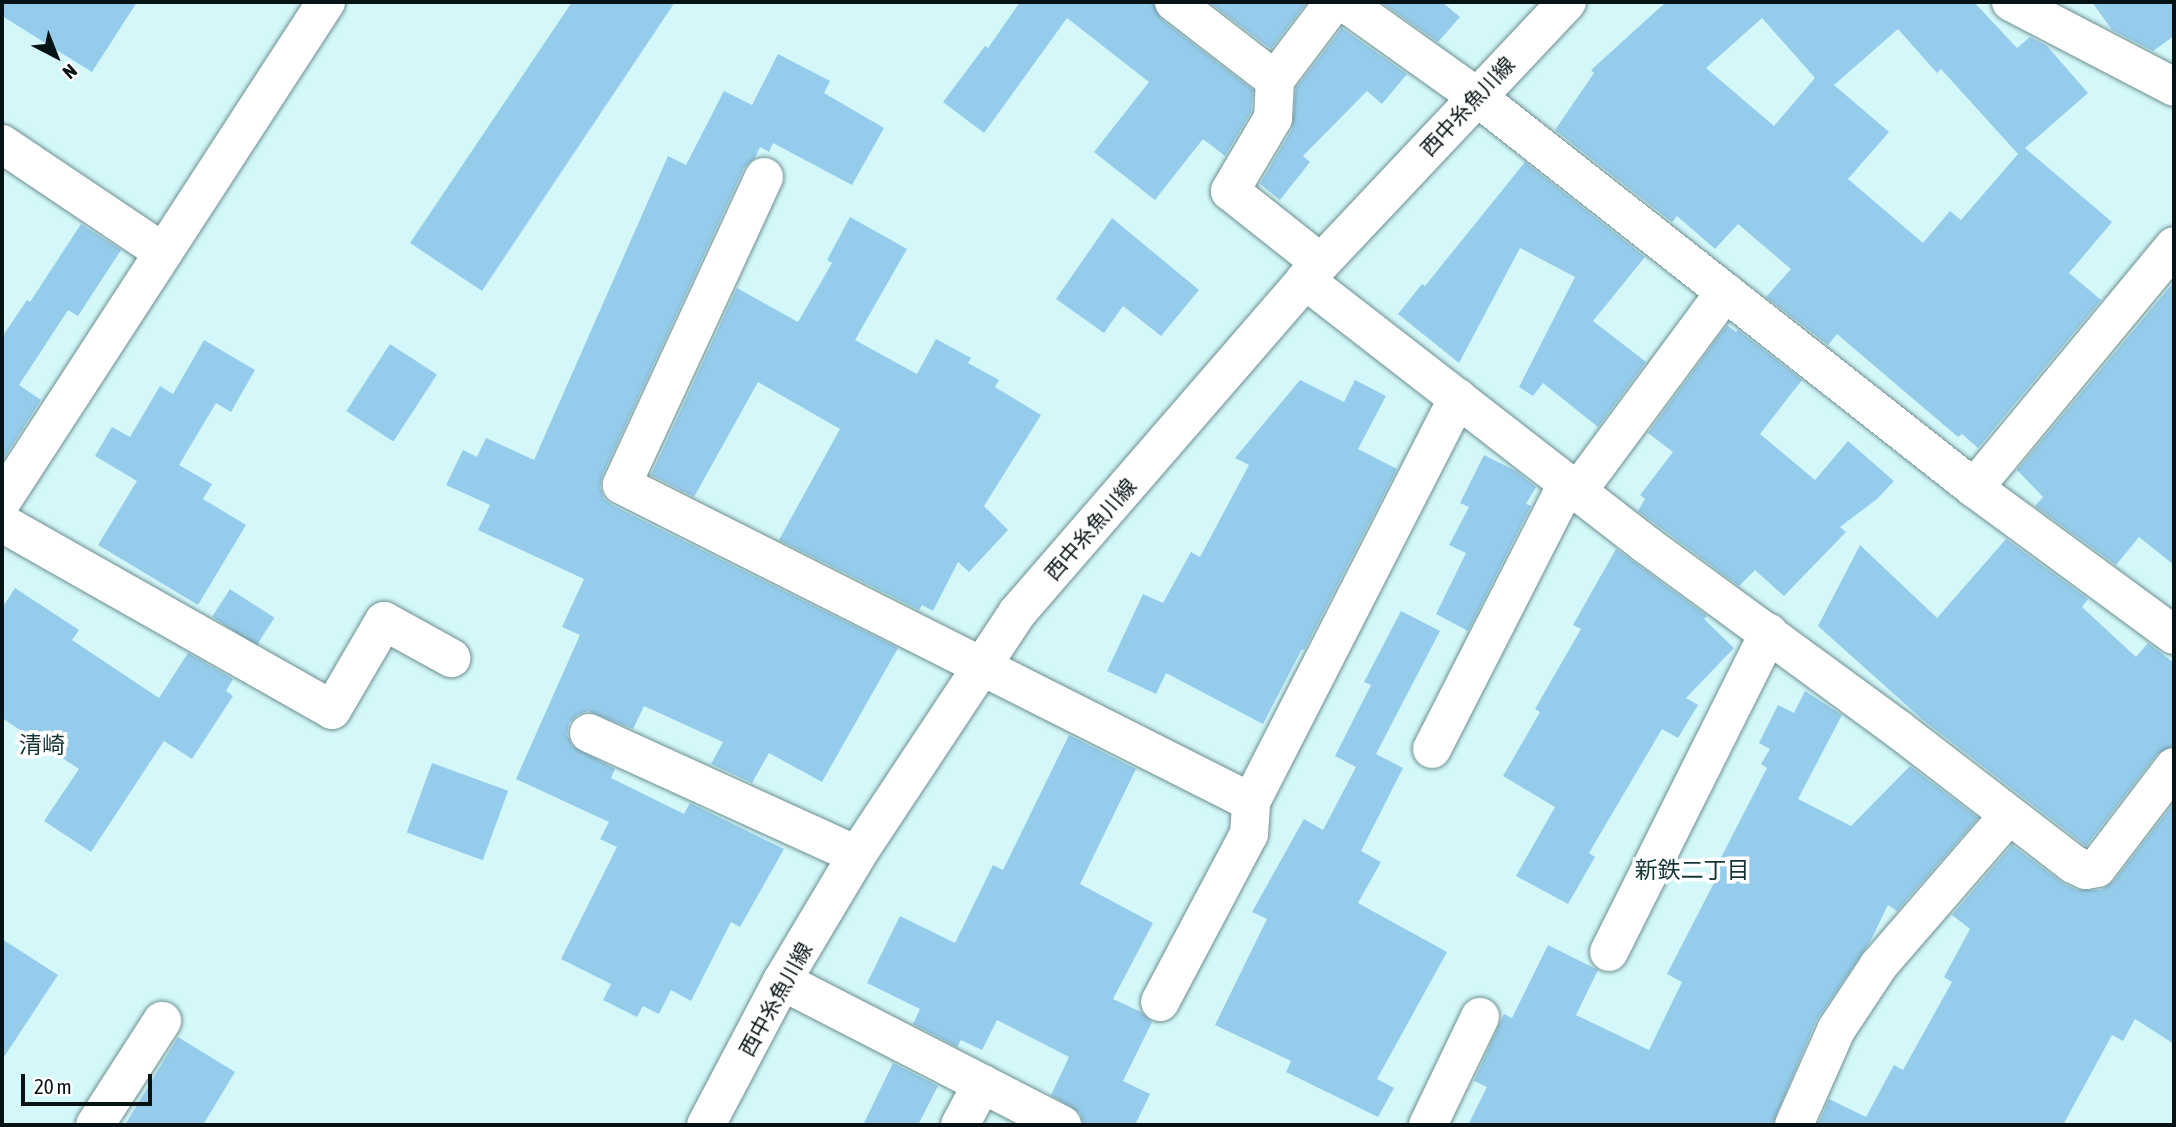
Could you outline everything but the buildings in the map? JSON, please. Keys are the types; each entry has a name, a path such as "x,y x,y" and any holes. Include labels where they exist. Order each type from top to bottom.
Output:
{"street":[{"path":"2,501 326,2"},
{"path":"1174,2 1275,79"},
{"path":"1334,2 1275,79 1273,118 1230,191 1313,271 1458,398 1572,488 2073,864 2086,870 2097,867 2171,778"},
{"path":"1344,2 1476,96 1974,488 2174,635"},
{"name":"西中糸魚川線","path":"706,1125 782,981 857,855 1017,613 1313,271 1567,2"},
{"path":"2011,2 2174,87"},
{"path":"2,144 163,252"},
{"path":"764,177 622,485 983,664 1251,802"},
{"path":"1974,488 2174,246"},
{"path":"1432,749 1572,488 1725,292"},
{"path":"1160,1002 1249,834 1251,802 1458,398"},
{"path":"2,523 332,710 384,621 451,658"},
{"path":"1609,952 1769,634"},
{"path":"589,733 857,855"},
{"path":"1794,1125 1836,1030 1879,965 2009,815"},
{"path":"782,981 1062,1125"},
{"path":"1427,1125 1480,1017"},
{"path":"95,1125 162,1021"},
{"path":"960,1125 982,1084"}],"district":[{"name":"清崎","path":"42,745"},
{"name":"新鉄二丁目","path":"1692,870"}]}
